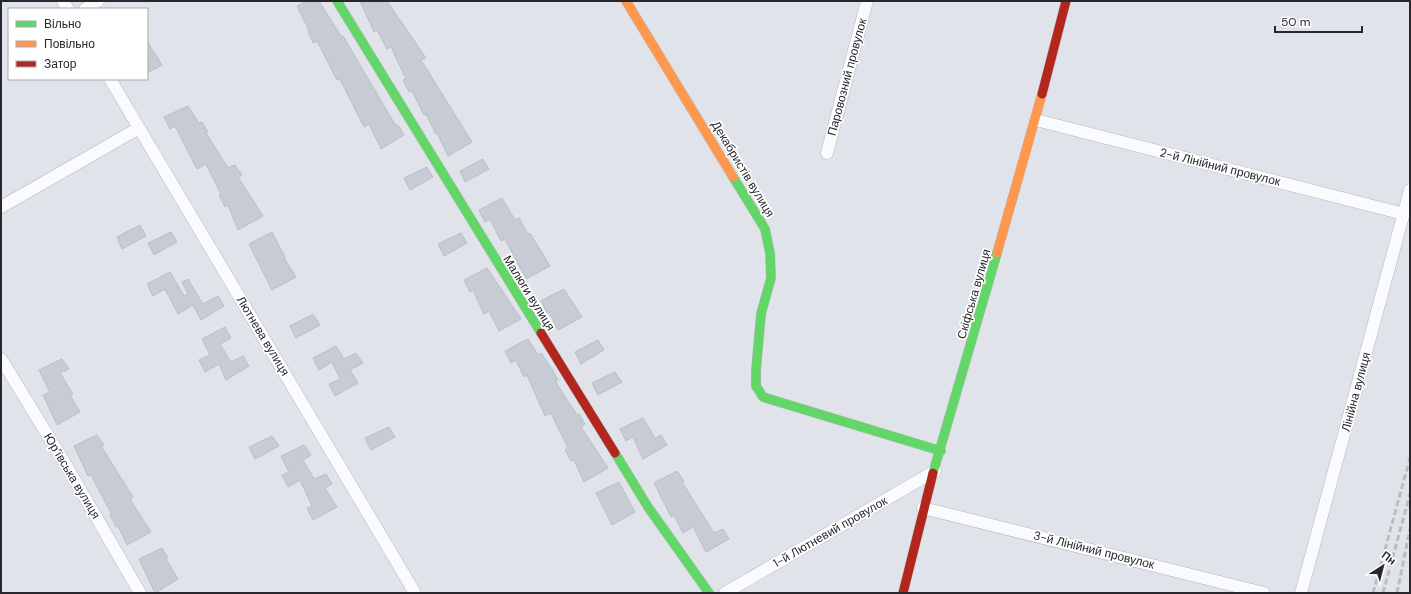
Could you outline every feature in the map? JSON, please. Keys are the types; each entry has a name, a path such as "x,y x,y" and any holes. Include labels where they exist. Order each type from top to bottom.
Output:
{"street":[{"path":"87,8 98,1"},
{"name":"Малюги вулиця","path":"337,1 648,507 709,593"},
{"name":"Декабристів вулиця","path":"626,1 765,229 770,253 771,278 762,314 756,370 756,386 763,396 941,451"},
{"name":"Паровозний провулок","path":"827,153 867,1"},
{"name":"Скіфська вулиця","path":"903,593 923,508 941,451 1036,120 1066,1"},
{"name":"Лютнева вулиця","path":"111,80 415,593"},
{"name":"2-й Лінійний провулок","path":"1036,120 1404,214"},
{"path":"1,207 139,128"},
{"name":"Лінійна вулиця","path":"1301,593 1410,190"},
{"name":"Юр’ївська вулиця","path":"1,359 69,470 140,593"},
{"name":"1-й Лютневий провулок","path":"725,593 935,470"},
{"name":"3-й Лінійний провулок","path":"923,508 1264,593"}],"building":[{"path":"307,1 319,1 341,36 343,36 396,126 398,125 404,135 381,149 369,124 364,127 340,79 337,80 317,41 313,43 308,31 309,30 297,6"},
{"path":"360,1 387,1 426,58 421,60 472,142 448,156 437,133 436,134 426,114 424,115 412,91 409,92 403,80 406,79 391,47 387,49 377,30 374,32"},
{"path":"148,43 162,65 148,72"},
{"path":"188,106 199,123 202,122 208,132 206,133 228,168 235,165 242,175 238,177 263,216 238,230 228,205 225,207 219,195 221,194 206,164 197,169 175,126 170,129 164,117"},
{"path":"483,159 489,169 465,182 460,171"},
{"path":"427,167 433,177 410,190 404,178"},
{"path":"502,198 515,220 519,218 528,234 530,233 550,266 526,279 505,239 501,241 490,219 485,222 479,210"},
{"path":"140,225 146,236 122,249 117,237"},
{"path":"171,232 177,242 154,255 148,243"},
{"path":"272,232 285,257 284,258 296,277 272,290 249,244"},
{"path":"461,233 467,243 444,256 438,244"},
{"path":"487,268 521,319 499,331 489,311 484,314 473,290 470,292 464,280"},
{"path":"170,272 184,296 188,294 182,282 188,279 203,304 218,296 224,306 201,320 193,305 178,314 165,289 153,296 147,284"},
{"path":"564,289 582,317 558,330 549,312 547,313 541,301"},
{"path":"313,314 320,325 296,338 290,326"},
{"path":"225,327 231,338 220,344 231,362 243,356 249,366 226,380 219,364 205,372 199,360 210,355 202,339"},
{"path":"528,339 538,355 541,353 552,369 558,380 555,381 577,415 579,414 585,424 581,427 608,468 584,482 574,460 571,461 565,450 568,448 551,413 545,416 527,375 524,377 516,360 511,363 505,351"},
{"path":"598,340 604,350 581,364 575,352"},
{"path":"336,346 344,359 356,353 363,363 350,370 358,383 335,396 329,384 340,379 332,362 319,370 313,358"},
{"path":"62,359 69,369 60,373 73,394 70,395 80,412 57,425 43,395 50,392 39,370"},
{"path":"615,372 622,382 598,395 592,383"},
{"path":"643,418 655,438 661,435 667,445 643,459 633,437 626,441 620,429"},
{"path":"389,427 395,437 371,450 365,438"},
{"path":"97,435 104,445 101,446 133,497 130,499 151,532 127,545 118,526 116,527 110,515 112,515 91,475 88,476 74,446"},
{"path":"272,436 279,446 255,459 249,447"},
{"path":"304,445 311,455 303,460 314,479 326,474 332,484 325,488 337,507 313,520 307,508 312,506 300,480 288,487 282,475 289,472 281,456"},
{"path":"677,471 684,481 682,482 714,533 723,529 729,539 706,552 693,527 683,533 674,515 671,517 654,483"},
{"path":"619,482 635,512 612,525 596,493"},
{"path":"162,548 168,558 166,559 178,579 155,593 139,559"}],"railway":[{"path":"1373,593 1410,458"},
{"path":"1383,593 1410,494"},
{"path":"1397,593 1410,529"}],"traffic: fast":[{"path":"337,1 541,333"},
{"path":"733,177 765,229 770,253 771,278 761,314 756,370 756,386 763,397 941,451"},
{"path":"933,473 997,253"},
{"path":"615,453 648,507 709,593"}],"traffic: slow":[{"path":"626,1 733,177"},
{"path":"997,253 1042,94"}],"traffic: jam":[{"path":"1042,94 1066,1"},
{"path":"541,333 615,453"},
{"path":"903,593 933,473"}]}
